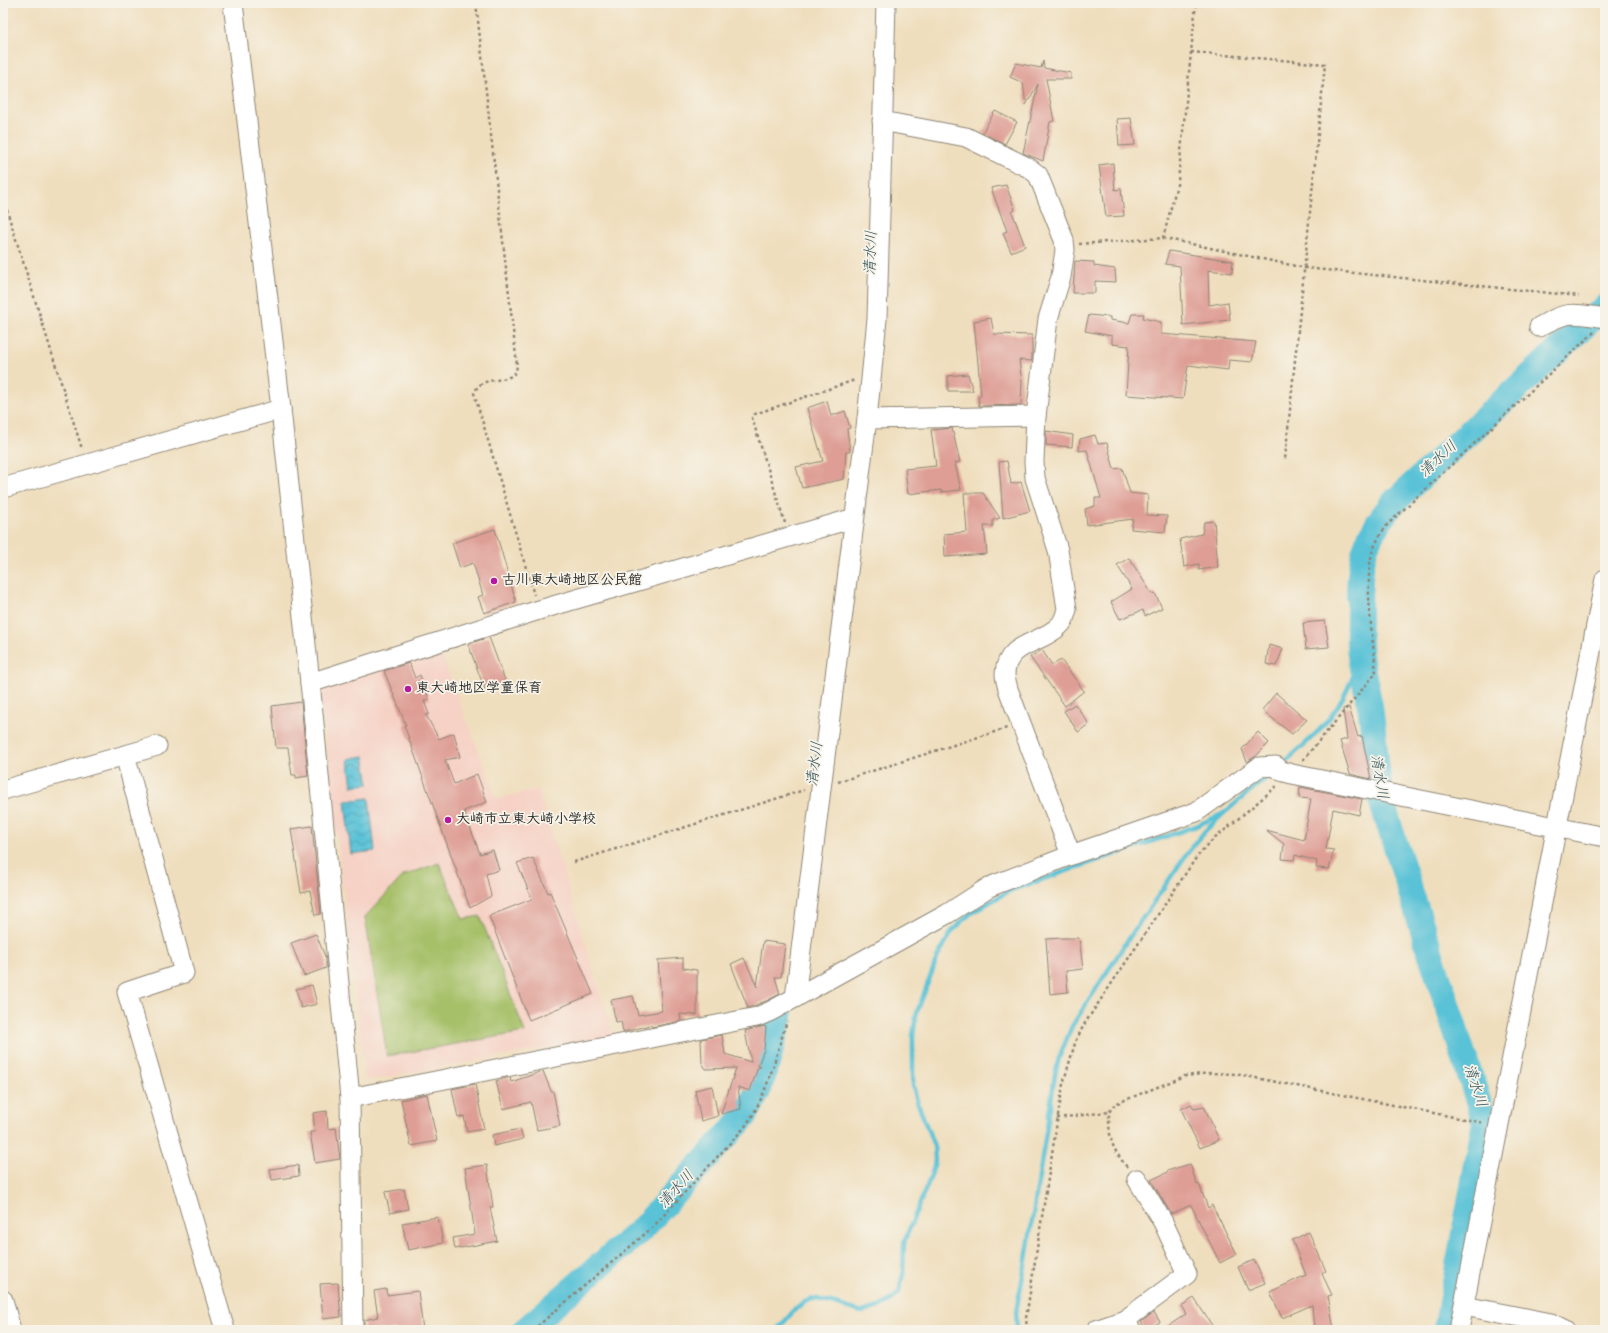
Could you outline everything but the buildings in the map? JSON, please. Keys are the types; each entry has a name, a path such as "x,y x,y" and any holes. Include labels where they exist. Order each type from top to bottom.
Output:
{"street":[{"path":"233,3 310,683 350,1098 353,1330"},
{"path":"794,998 814,788 854,518 867,419 877,319 886,3"},
{"path":"882,121 966,137 1028,168 1038,175 1064,240 1065,250 1061,277 1048,319 1036,416 1034,461 1035,478 1058,550 1067,610 1064,619 1058,627 1014,652 1008,660 1005,674 1008,689 1071,855"},
{"path":"1539,327 1560,315 1572,313 1598,320"},
{"path":"3,488 280,409"},
{"path":"867,419 1036,416"},
{"path":"310,683 539,610 854,518"},
{"path":"1459,1330 1605,579"},
{"path":"3,790 156,746"},
{"path":"125,756 184,973 127,992 225,1330"},
{"path":"350,1098 758,1017 947,914 989,887 1071,855 1196,812 1259,767 1283,770 1380,792 1605,837"},
{"path":"1096,1330 1128,1325 1187,1274 1163,1222 1137,1179"},
{"path":"3,1300 11,1330"},
{"path":"1464,1306 1551,1322 1565,1330"}],"path":[{"path":"476,3 517,365 516,372 512,377 485,382 477,386 474,394 539,610"},
{"path":"1163,238 1178,181 1196,3"},
{"path":"1191,52 1325,64 1286,459"},
{"path":"3,198 87,463"},
{"path":"1065,250 1075,244 1163,238 1305,268 1581,297"},
{"path":"1027,1330 1026,1318 1057,1118 1063,1084 1076,1040 1196,858 1376,673 1369,583 1371,558 1378,538 1387,525 1598,320"},
{"path":"789,537 752,418 755,414 855,380 856,372"},
{"path":"574,862 1021,724"},
{"path":"533,1330 653,1227 754,1115 760,1102 794,998"},
{"path":"1137,1179 1117,1155 1109,1137 1109,1112 1115,1104 1185,1076 1210,1073 1236,1074 1480,1122"},
{"path":"1057,1118 1109,1112"}],"shaded area":[{"name":"大崎市立東大崎小学校","path":"438,646 497,799 538,789 613,1036 366,1081 320,692"}],"green space":[{"path":"439,863 463,919 480,916 525,1032 387,1056 365,917 403,876"}],"water":[{"path":"364,756 369,784 352,786 348,759"},
{"path":"369,798 375,851 351,854 345,801"}],"waterway":[{"name":"清水川","path":"1446,1330 1485,1122 1382,803 1370,706 1359,650 1359,595 1361,565 1364,552 1375,528 1395,501 1605,307"},
{"path":"1281,765 1309,741 1331,717 1348,689 1360,654"},
{"path":"1017,1330 1016,1311 1025,1266 1055,1075 1059,1058 1072,1026 1127,941 1186,855 1205,831 1273,772"},
{"path":"776,1330 794,1310 804,1302 810,1300 817,1299 862,1312 879,1307 893,1299 899,1292 903,1274 904,1242 931,1176 935,1161 934,1146 917,1101 913,1085 913,1036 916,1015 938,956 952,931 971,913 1009,891 1196,826 1224,813"},
{"name":"清水川","path":"525,1330 641,1230 744,1117 751,1106 762,1081 780,1016"}],"place":[{"name":"古川東大崎地区公民館","path":"494,581"},
{"name":"東大崎地区学童保育","path":"408,689"},
{"name":"大崎市立東大崎小学校","path":"448,820"}]}
